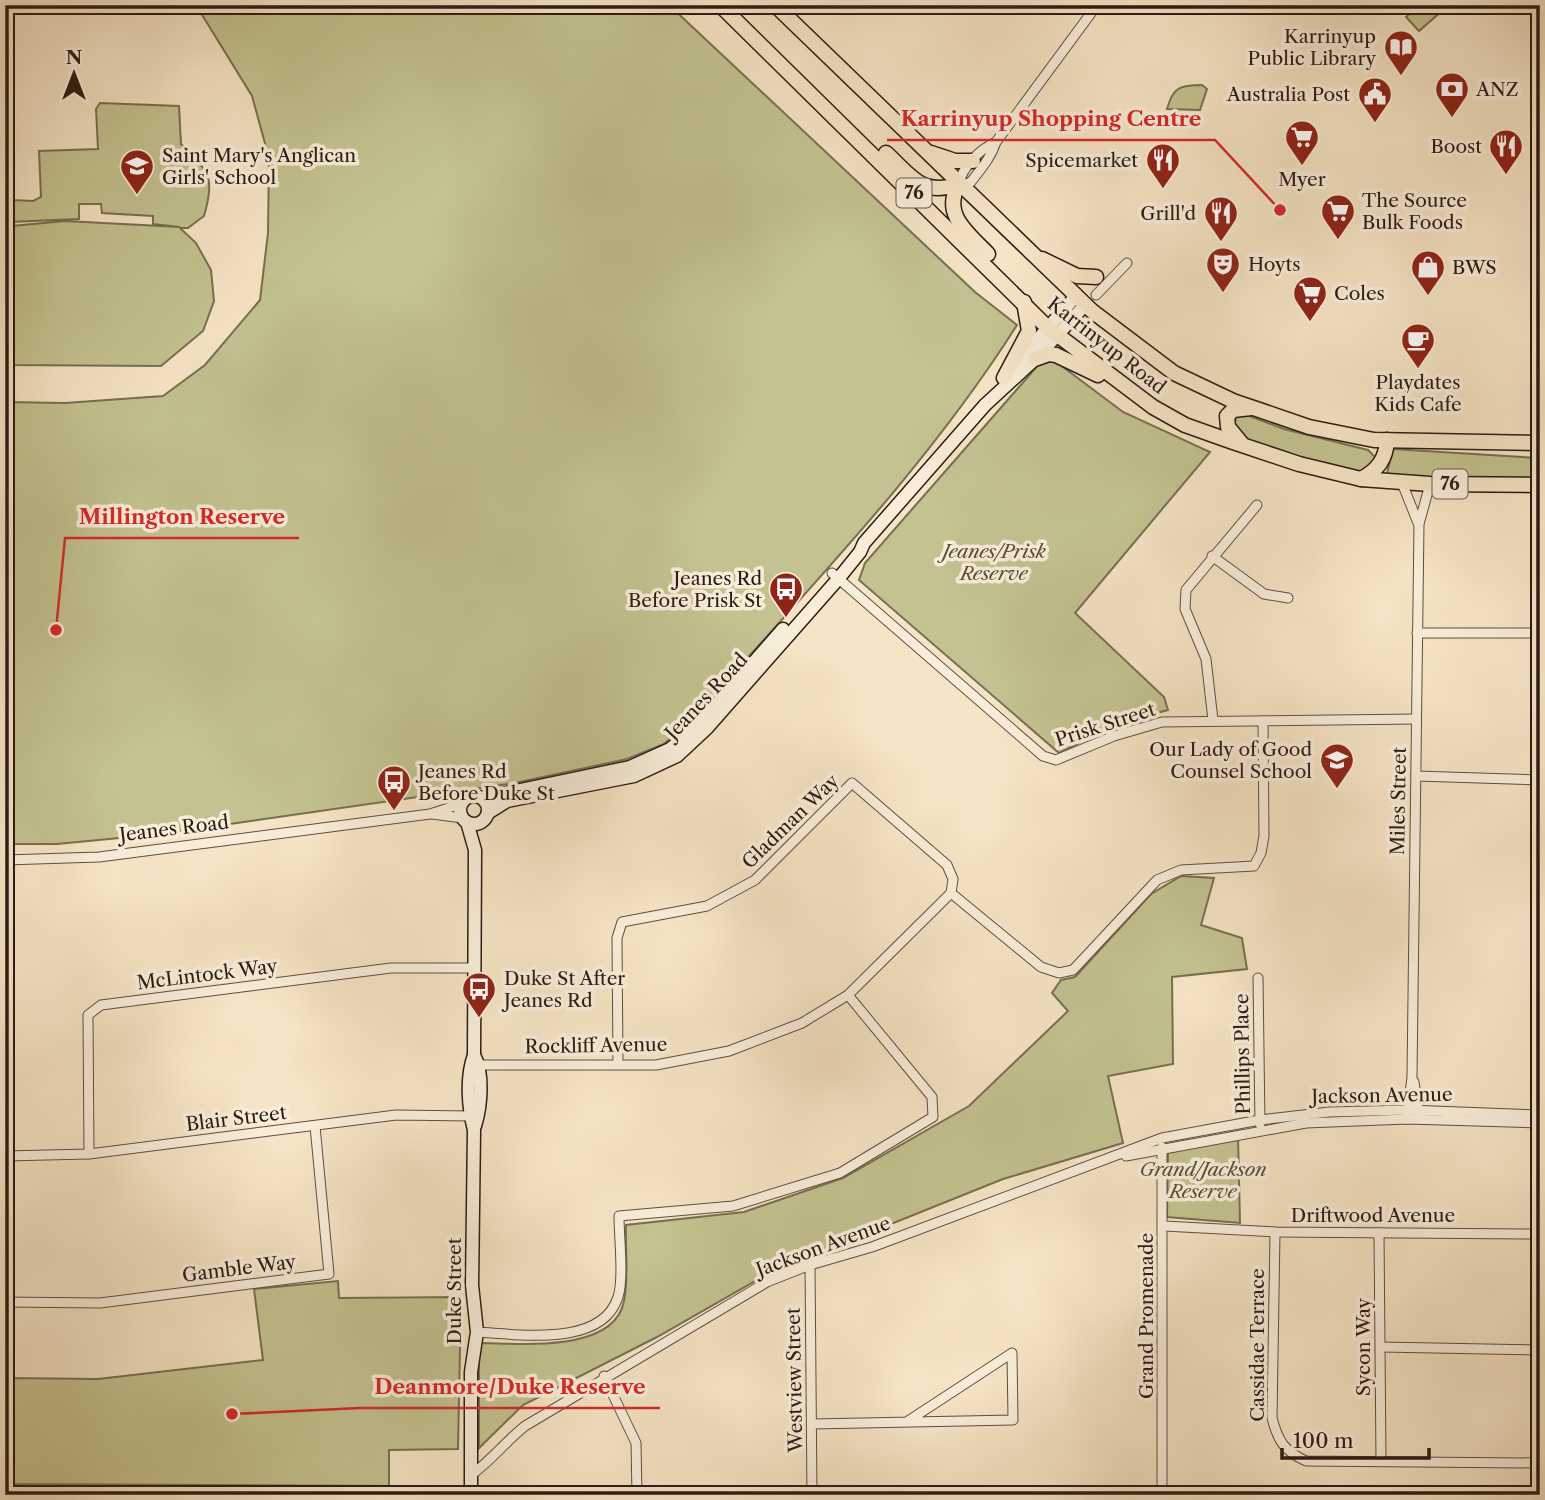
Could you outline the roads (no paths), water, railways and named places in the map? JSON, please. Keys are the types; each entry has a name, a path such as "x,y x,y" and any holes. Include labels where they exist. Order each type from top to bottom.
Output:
{"highway":[{"name":"Karrinyup Road","path":"720,5 1053,331 1153,407 1185,425 1299,464 1361,479 1430,484 1540,485"},
{"name":"Karrinyup Road","path":"775,5 1034,255 1174,373 1213,393 1309,427 1387,440 1540,443"},
{"path":"824,105 930,190 959,184"},
{"path":"929,152 955,161 973,161"},
{"path":"959,184 951,202 956,220 996,262 1003,282"},
{"path":"1034,255 1077,276 1096,277"},
{"path":"1004,378 1029,331 1024,302"},
{"path":"1035,359 1049,354 1056,355 1101,376 1130,399 1153,407"},
{"path":"1243,445 1228,427 1227,416 1238,409 1260,410"},
{"path":"1361,479 1380,464 1386,452 1387,440"}],"main road":[{"name":"Jeanes Road","path":"465,820 485,817 507,801 634,776 677,756 707,728 835,575 854,548 864,543 985,405 1004,378 1086,299"},
{"name":"Jeanes Road","path":"985,405 1035,359 1053,331"},
{"name":"Jeanes Road","path":"461,804 470,796 483,798 630,767 670,749 696,728 835,575"},
{"path":"483,798 485,817"},
{"path":"461,804 465,820"},
{"name":"Duke Street","path":"471,1495 471,1373 477,1332 472,1286 474,1130 478,1116 473,968 475,850 485,817"},
{"name":"Duke Street","path":"465,820 475,850"},
{"name":"Duke Street","path":"474,1130 470,1116 470,1067 477,1060"}],"street":[{"path":"996,142 983,148 961,175 959,184 970,183 992,153 996,142 1097,5"},
{"path":"1086,299 1127,263"},
{"name":"Miles Street","path":"1402,483 1419,524"},
{"name":"Miles Street","path":"1407,1115 1412,1077 1419,524 1430,484"},
{"path":"1213,720 1206,659 1185,609 1186,590 1256,505"},
{"path":"1212,556 1264,594 1288,598"},
{"name":"Prisk Street","path":"835,575 1043,756 1056,760 1114,736 1162,722 1416,719"},
{"path":"1417,633 1540,634"},
{"path":"951,893 1041,967 1059,974 1073,970 1157,880 1181,870 1254,866 1261,853 1264,836 1263,721"},
{"path":"1416,776 1540,780"},
{"name":"Gladman Way","path":"618,1064 617,938 622,922 707,906 755,880 852,783 947,865 953,879 951,893"},
{"name":"Jeanes Road","path":"5,860 99,857 430,814 461,804"},
{"name":"Jeanes Road","path":"430,814 465,820"},
{"name":"Rockliff Avenue","path":"477,1060 656,1065 729,1051 802,1023 848,995 951,893"},
{"name":"McLintock Way","path":"89,1154 88,1016 101,1005 391,968 473,968"},
{"name":"Phillips Place","path":"1258,978 1261,1125"},
{"path":"477,1332 568,1335 608,1317 618,1296 619,1216 733,1206 840,1172 933,1117 932,1097 848,995"},
{"name":"Miles Street","path":"1412,1077 1419,1115"},
{"name":"Jackson Avenue","path":"1104,1159 1162,1150 1305,1114 1540,1115"},
{"name":"Blair Street","path":"5,1156 89,1154 396,1115 470,1116"},
{"name":"Jackson Avenue","path":"1419,1115 1540,1124"},
{"name":"Jackson Avenue","path":"471,1475 489,1462 502,1444 525,1426 604,1376 767,1282 810,1265 872,1247 1162,1138 1261,1125"},
{"name":"Gamble Way","path":"5,1302 100,1303 329,1274 315,1126"},
{"name":"Grand Promenade","path":"1162,1138 1162,1495"},
{"name":"Driftwood Avenue","path":"1164,1226 1275,1232 1540,1234"},
{"name":"Cassidae Terrace","path":"1275,1232 1272,1418 1278,1441 1289,1453 1307,1461 1540,1464"},
{"name":"Sycon Way","path":"1379,1233 1381,1461"},
{"name":"Westview Street","path":"810,1265 813,1495"},
{"path":"1381,1347 1540,1350"},
{"path":"812,1424 1013,1420 1012,1353 908,1421"},
{"path":"604,1376 636,1443 637,1495"}],"place":[{"name":"Karrinyup Public Library","path":"1401,77"},
{"name":"ANZ","path":"1452,119"},
{"name":"Australia Post","path":"1375,124"},
{"name":"Myer","path":"1302,167"},
{"name":"Boost","path":"1506,176"},
{"name":"Spicemarket","path":"1163,190"},
{"name":"Saint Mary's Anglican Girls' School","path":"137,196"},
{"name":"Karrinyup Shopping Centre","path":"1280,210"},
{"name":"The Source Bulk Foods","path":"1338,241"},
{"name":"Grill'd","path":"1221,243"},
{"name":"Hoyts","path":"1223,294"},
{"name":"BWS","path":"1428,297"},
{"name":"Coles","path":"1310,323"},
{"name":"Playdates Kids Cafe","path":"1418,370"},
{"name":"Jeanes Rd Before Prisk St","path":"786,619"},
{"name":"Millington Reserve","path":"56,630"},
{"name":"Our Lady of Good Counsel School","path":"1337,790"},
{"name":"Jeanes Rd Before Duke St","path":"394,812"},
{"name":"Duke St After Jeanes Rd","path":"479,1019"},
{"name":"Deanmore/Duke Reserve","path":"232,1414"}],"park label":[{"name":"Jeanes/Prisk Reserve","path":"994,562"},
{"name":"Grand/Jackson Reserve","path":"1203,1180"}]}
